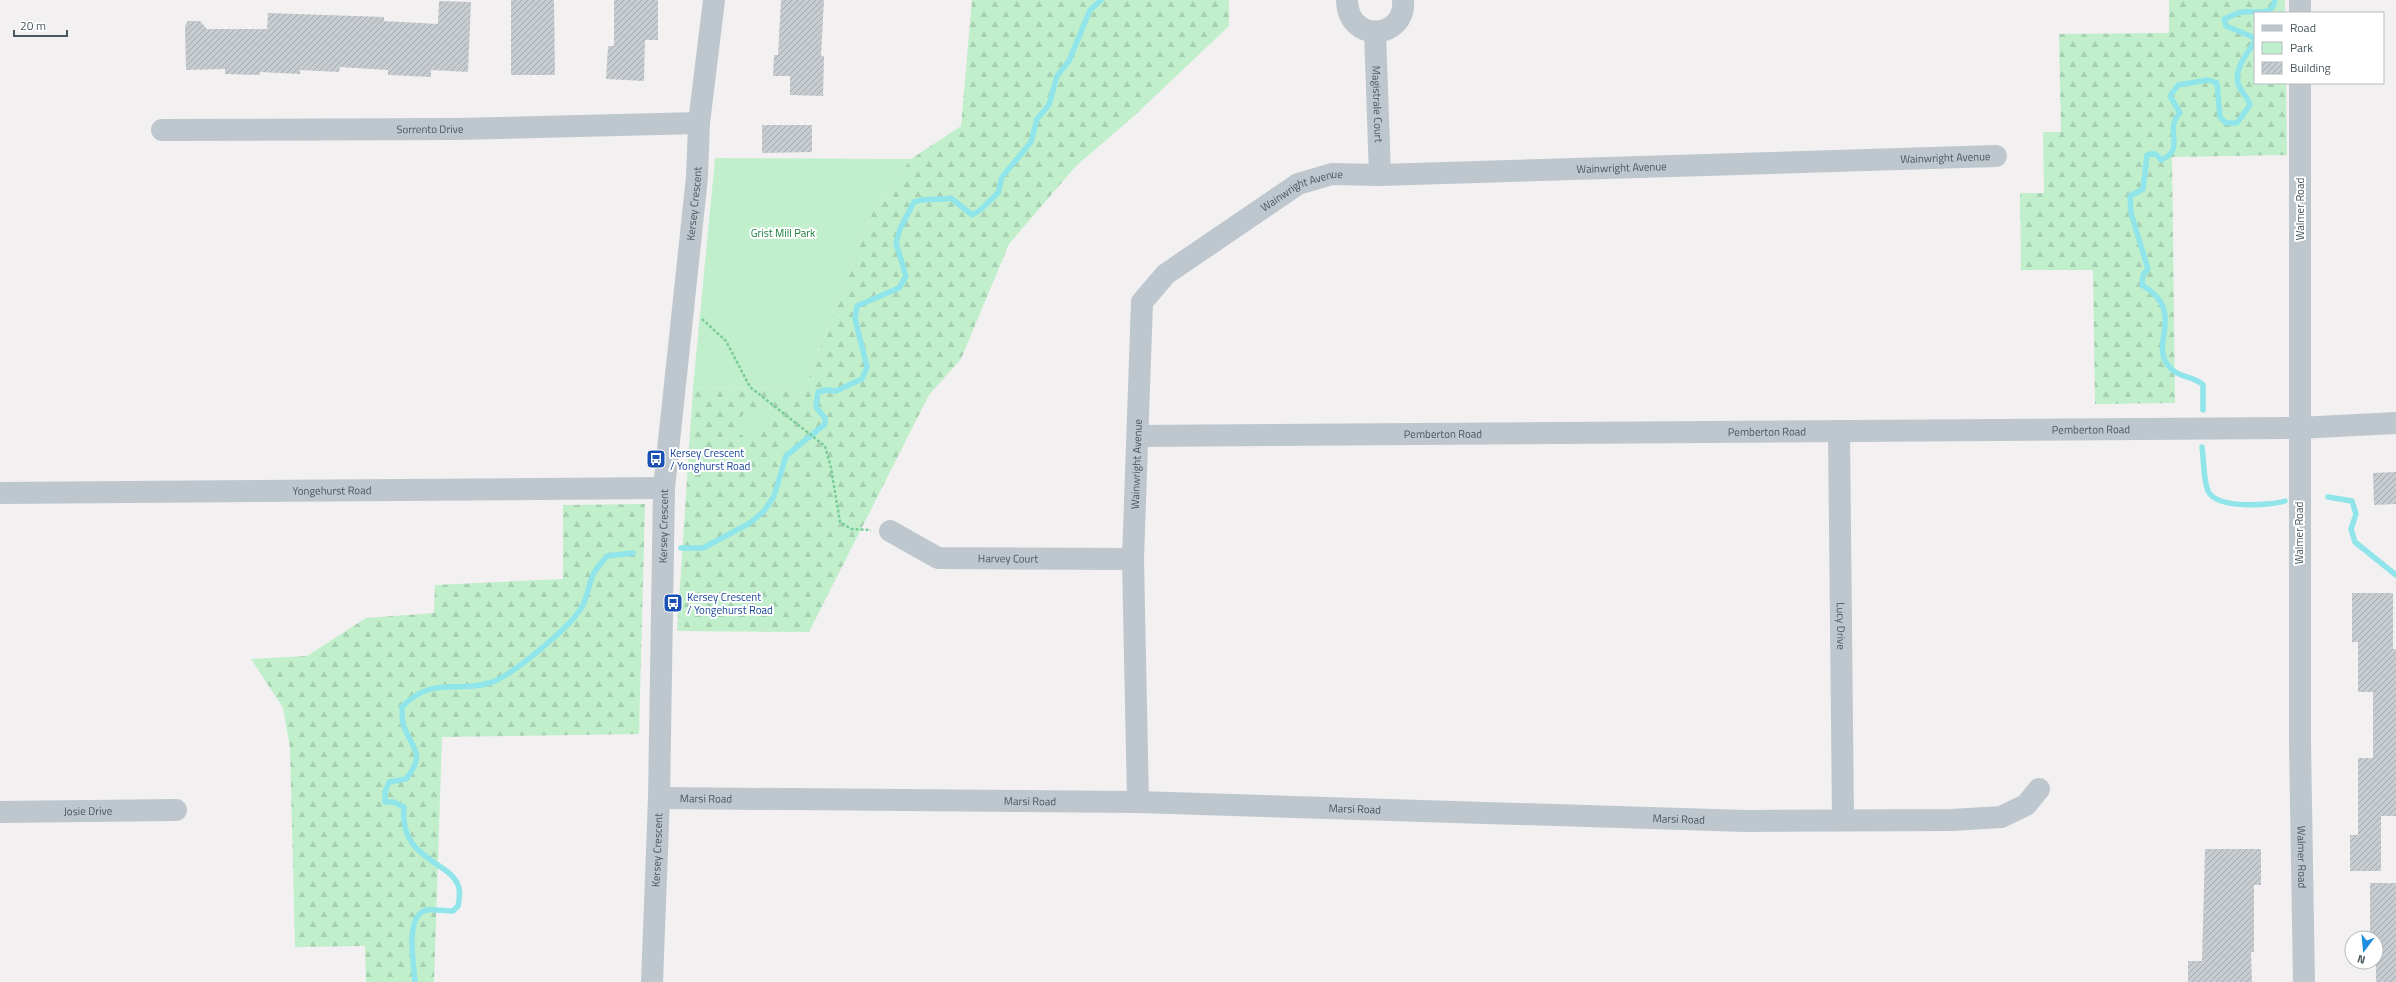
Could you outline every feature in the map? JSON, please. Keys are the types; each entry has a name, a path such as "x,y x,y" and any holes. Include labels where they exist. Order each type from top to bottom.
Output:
{"street":[{"name":"Kersey Crescent","path":"652,982 659,798 664,488 697,177 699,123 714,0"},
{"path":"1347,0 1349,14 1357,26 1375,32 1388,28 1398,19 1402,11 1402,0"},
{"path":"2300,0 2300,12"},
{"name":"Magistrale Court","path":"1375,32 1380,176"},
{"name":"Walmer Road","path":"2300,84 2300,744 2304,982"},
{"name":"Sorrento Drive","path":"162,130 455,129 699,123"},
{"name":"Wainwright Avenue","path":"1138,802 1133,559 1142,302 1166,274 1298,184 1332,174 1380,176 1996,156"},
{"name":"Pemberton Road","path":"1138,436 2299,428 2396,423"},
{"name":"Lucy Drive","path":"1839,431 1844,820"},
{"name":"Yongehurst Road","path":"0,493 664,488"},
{"name":"Harvey Court","path":"890,531 938,558 1133,559"},
{"name":"Marsi Road","path":"659,798 1138,802 1737,821 2001,817 2026,805 2039,789"},
{"name":"Josie Drive","path":"0,812 176,810"}],"path":[{"path":"699,316 726,341 750,387 821,441 825,446 831,468 840,522 850,528 890,531"}],"green space":[{"path":"972,0 1229,0 1229,26 1134,116 1076,166 1009,244 961,359 929,395 809,632 677,631 693,388 750,387 803,393 872,212 911,159 961,126"},
{"path":"2169,0 2285,0 2285,12 2254,12 2254,84 2286,84 2287,155 2172,157 2175,403 2095,404 2093,270 2021,270 2020,193 2044,193 2043,132 2061,132 2059,34 2169,33"},
{"name":"Grist Mill Park","path":"715,158 911,159 872,212 803,393 750,387 693,388"},
{"path":"749,406 773,415 752,442 733,429"},
{"path":"645,504 639,734 442,737 434,982 366,982 365,946 295,947 290,748 283,708 251,659 307,656 366,618 434,613 435,585 563,579 563,505"}],"building":[{"path":"511,0 554,0 555,75 511,75"},
{"path":"614,0 658,0 658,40 645,40 644,81 606,79 608,46 614,46"},
{"path":"781,0 824,0 821,56 824,56 823,96 790,95 790,76 773,76 774,55 778,55"},
{"path":"439,1 471,2 468,72 431,70 431,77 388,75 388,70 340,67 339,72 300,70 300,74 260,72 260,75 225,74 225,69 186,70 185,26 188,21 200,21 207,29 267,29 268,13 384,17 384,21 438,24"},
{"path":"762,125 812,125 812,152 762,153"},
{"path":"2396,472 2396,504 2374,505 2373,473"},
{"path":"2352,593 2393,593 2393,649 2396,649 2396,816 2381,816 2381,871 2350,871 2350,835 2358,835 2358,758 2373,758 2373,692 2358,692 2358,642 2352,642"},
{"path":"2205,849 2261,849 2261,885 2254,885 2254,952 2251,952 2252,982 2188,982 2188,961 2202,961"},
{"path":"2370,883 2396,883 2396,982 2376,982 2376,970 2384,970 2384,930 2370,930"}],"waterway":[{"path":"681,548 703,548 750,523 764,511 774,496 786,456 825,424 825,418 816,407 818,392 826,390 836,391 862,379 867,367 855,319 857,306 899,288 906,276 896,243 900,229 914,202 951,198 972,215 980,210 998,193 1002,177 1031,142 1037,119 1049,105 1057,76 1069,61 1090,10 1101,0"},
{"path":"2262,12 2270,9 2275,0"},
{"path":"2254,12 2242,12 2224,19 2226,26 2254,38"},
{"path":"2254,12 2262,12"},
{"path":"2203,410 2203,385 2175,372 2167,364 2163,355 2165,315 2162,305 2155,295 2142,285 2143,275 2148,269 2131,213 2130,196 2143,189 2147,155 2155,154 2161,160 2169,156 2173,151 2175,119 2180,113 2170,96 2178,85 2208,80 2217,83 2220,117 2226,123 2237,123 2250,105 2248,99 2239,86 2237,77 2238,72 2242,61 2254,43"},
{"path":"2202,447 2206,486 2213,497 2221,501 2244,505 2267,504 2285,501"},
{"path":"2328,497 2352,501 2356,514 2351,529 2355,542 2396,575"},
{"path":"415,982 412,953 415,921 420,914 427,910 453,911 458,906 459,888 447,871 427,858 417,849 410,839 405,825 404,807 393,802 385,802 385,792 389,782 406,779 416,762 417,756 403,723 402,707 413,697 433,688 477,686 489,683 510,672 538,651 574,618 583,606 594,573 607,556 633,553"}],"place":[{"name":"Kersey Crescent / Yonghurst Road","path":"656,459"},
{"name":"Kersey Crescent / Yongehurst Road","path":"673,603"}]}
